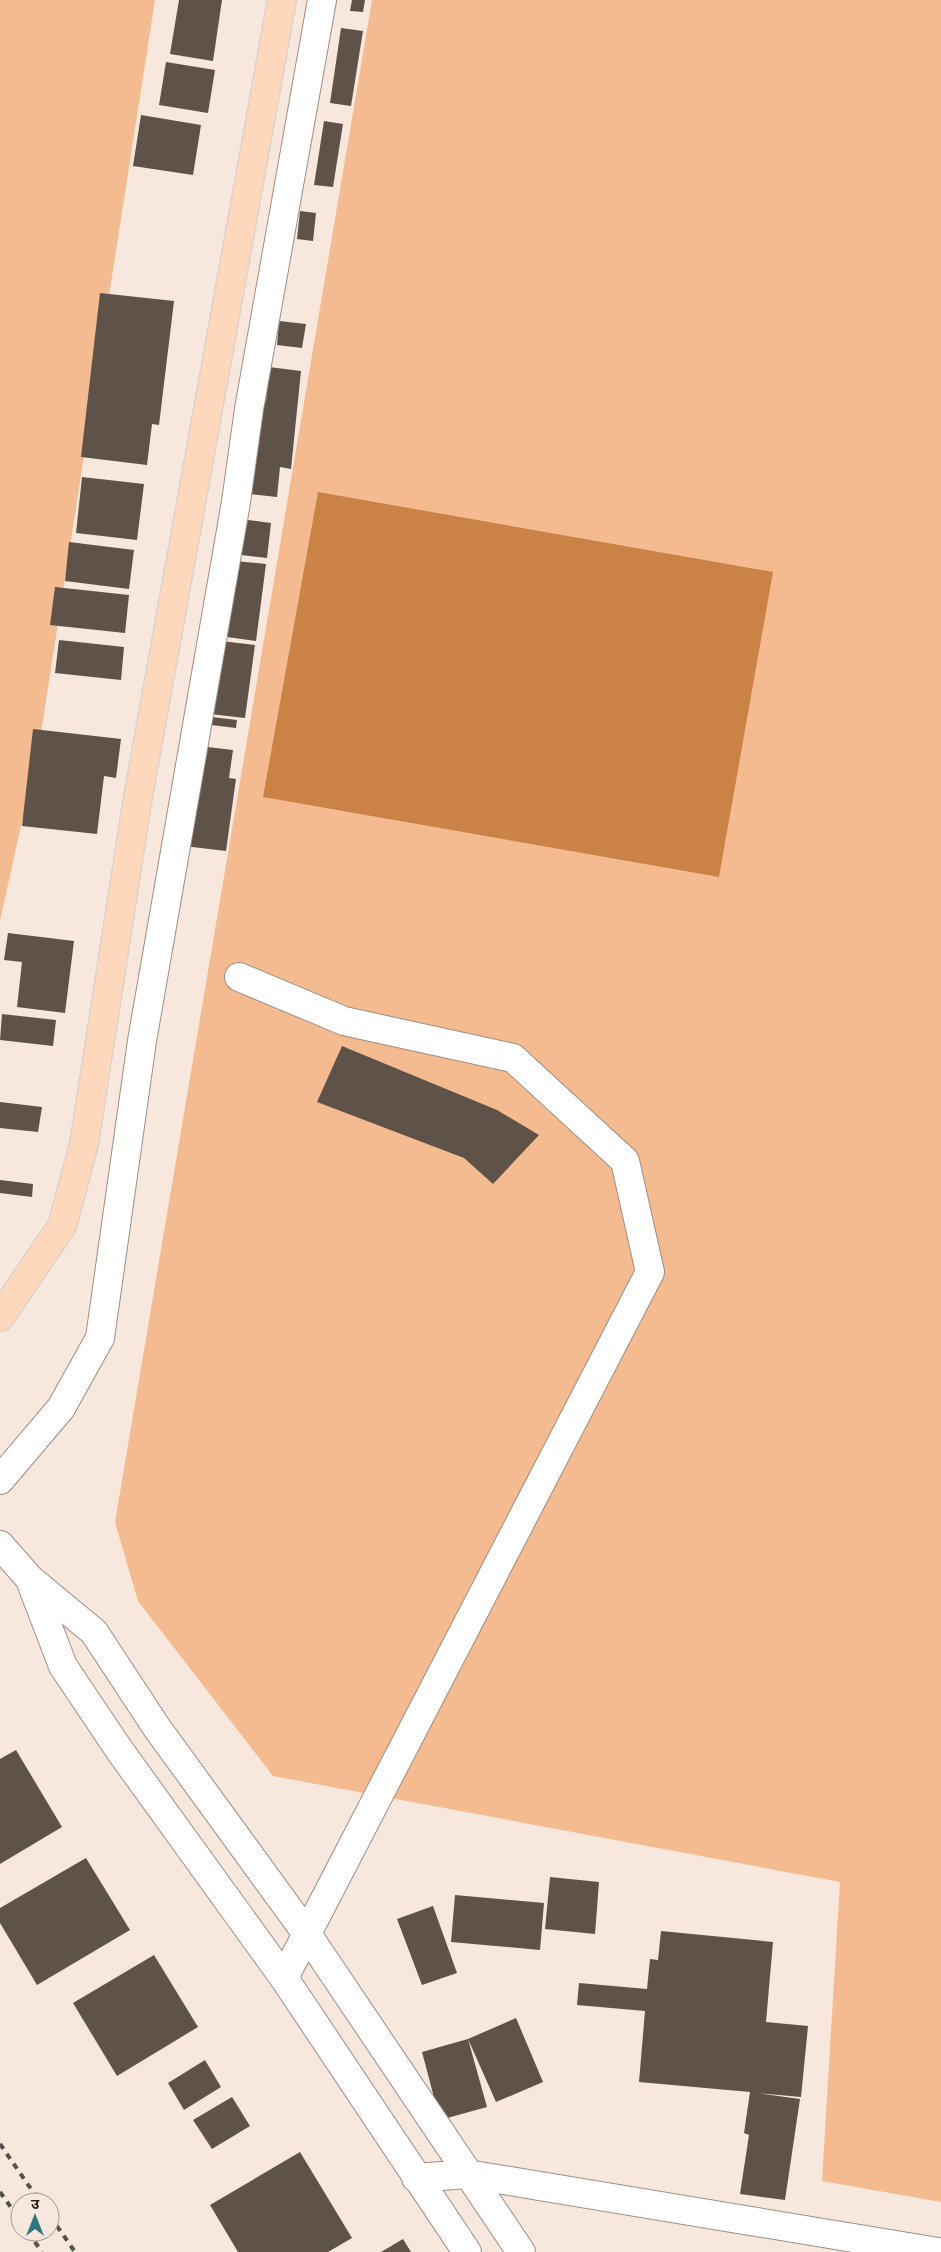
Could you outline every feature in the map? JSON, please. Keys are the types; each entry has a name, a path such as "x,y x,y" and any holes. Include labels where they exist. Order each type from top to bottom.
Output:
{"main road":[{"path":"0,1317 62,1226 84,1144 138,797 282,0"}],"street":[{"path":"0,1480 62,1408 100,1338 142,1041 322,0"},
{"path":"239,977 344,1021 513,1058 625,1161 650,1272 284,1978"},
{"path":"0,1545 30,1579 94,1632 156,1728 307,1934 521,2252"},
{"path":"30,1579 63,1666 120,1751 284,1978 466,2252"},
{"path":"416,2178 468,2174 744,2218 938,2252"}],"shaded area":[{"path":"0,0 155,0 40,739 0,921"},
{"path":"372,0 941,0 941,2202 822,2181 840,1882 273,1776 138,1601 115,1522"},
{"path":"318,492 773,572 719,877 263,797"}],"building":[{"path":"179,0 222,0 213,61 170,54"},
{"path":"352,0 365,0 363,12 350,11"},
{"path":"341,28 363,31 351,106 330,103"},
{"path":"166,62 215,70 208,113 159,105"},
{"path":"141,115 201,125 193,175 133,166"},
{"path":"324,121 343,124 333,187 314,185"},
{"path":"300,211 316,213 313,241 297,239"},
{"path":"100,293 174,301 159,425 152,424 147,465 81,457"},
{"path":"279,321 306,324 302,348 277,345"},
{"path":"269,367 301,371 291,469 280,467 277,497 240,493 256,401 266,401"},
{"path":"82,477 144,484 137,540 76,533"},
{"path":"240,519 271,523 267,558 232,554"},
{"path":"69,542 134,550 129,589 65,581"},
{"path":"235,561 266,564 256,641 227,637"},
{"path":"55,587 129,595 125,633 50,625"},
{"path":"59,640 124,647 121,680 55,673"},
{"path":"221,641 255,645 245,718 210,714"},
{"path":"204,716 237,720 236,728 203,724"},
{"path":"33,729 121,739 116,778 104,776 97,834 22,826"},
{"path":"199,746 233,750 229,778 236,779 226,851 184,846"},
{"path":"8,933 74,941 65,1013 17,1007 22,962 4,960"},
{"path":"2,1014 56,1020 53,1046 0,1040"},
{"path":"342,1046 497,1110 539,1135 493,1184 464,1158 317,1102"},
{"path":"0,1102 42,1107 38,1132 0,1128"},
{"path":"0,1180 33,1184 32,1197 0,1193"},
{"path":"16,1750 62,1827 0,1864 0,1759"},
{"path":"86,1858 130,1930 37,1985 0,1923 0,1908"},
{"path":"550,1877 599,1882 595,1934 545,1929"},
{"path":"455,1895 544,1903 540,1950 451,1942"},
{"path":"433,1906 457,1973 422,1985 397,1919"},
{"path":"661,1931 773,1942 766,2022 808,2026 801,2097 757,2093 800,2099 785,2200 740,2194 749,2135 744,2133 750,2092 639,2082 645,2011 577,2005 579,1983 647,1989 650,1959 658,1960"},
{"path":"154,1955 198,2027 117,2076 73,2003"},
{"path":"516,2018 543,2082 496,2102 468,2039"},
{"path":"468,2039 487,2107 440,2120 422,2052"},
{"path":"205,2060 221,2087 184,2110 168,2083"},
{"path":"232,2097 250,2126 212,2149 193,2120"},
{"path":"300,2152 352,2238 328,2252 238,2252 210,2205"},
{"path":"403,2239 411,2252 381,2252"}],"railway":[{"path":"0,2144 33,2192"},
{"path":"0,2192 10,2206"},
{"path":"60,2230 75,2252"},
{"path":"35,2242 42,2252"}]}
